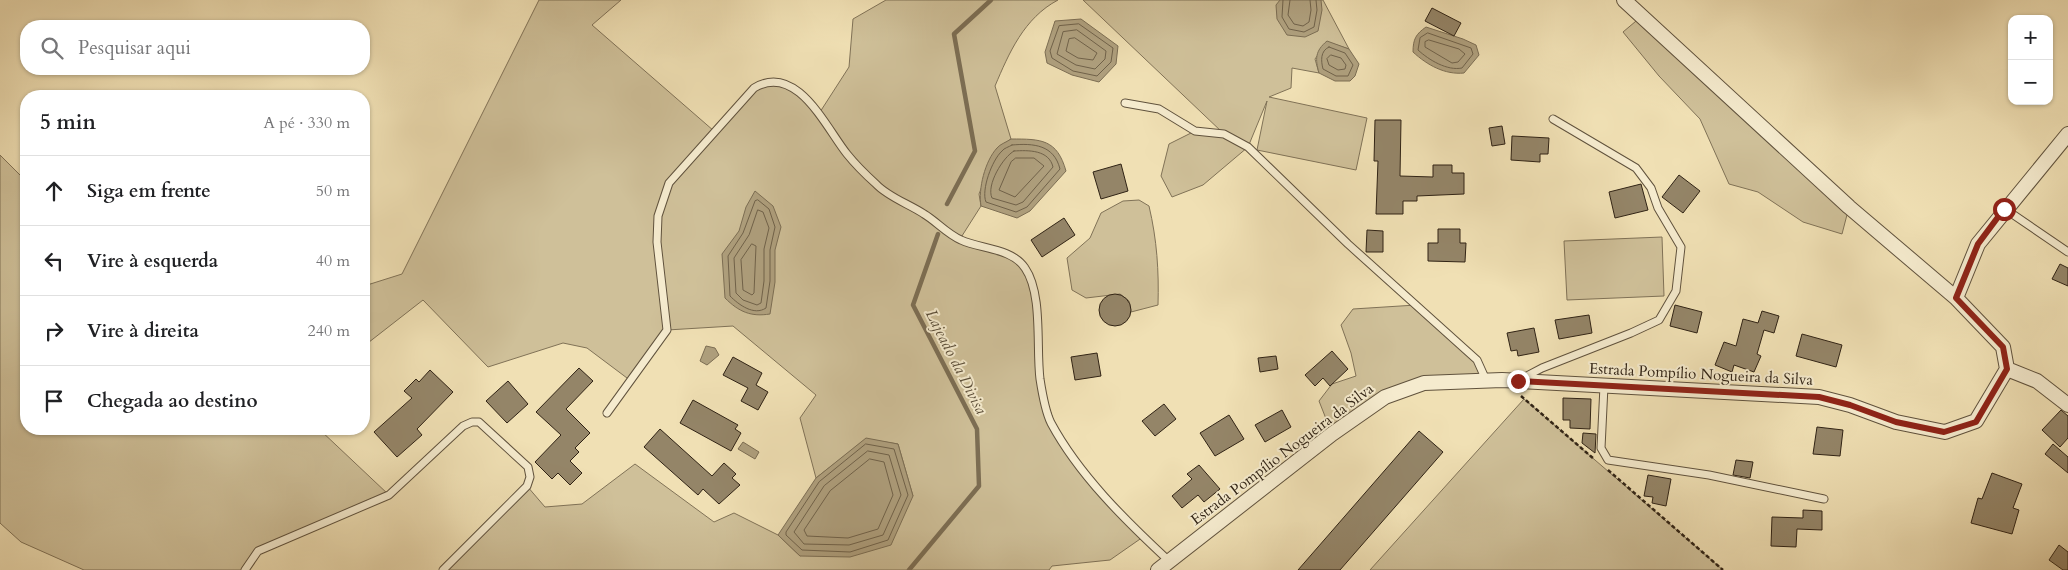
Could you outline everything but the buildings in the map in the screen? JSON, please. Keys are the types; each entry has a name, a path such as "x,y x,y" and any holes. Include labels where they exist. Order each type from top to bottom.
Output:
{"street":[{"path":"1624,0 1850,207 1956,298 2003,347 2007,369 2037,381 2068,405"},
{"path":"1956,298 1978,244 2004,209 2068,134"},
{"name":"Estrada Pompílio Nogueira da Silva","path":"1163,565 1332,434 1386,397 1424,383 1502,380 1819,397 1850,405 1896,422 1944,432 1976,422 2007,369"}],"lane":[{"path":"607,413 667,330 657,242 658,216 669,183 754,88 772,80 788,85 820,112 847,154 877,186 924,214 960,240 1006,254 1023,265 1030,275 1036,304 1040,380 1050,421 1083,471 1143,537 1163,565"},
{"path":"1125,102 1159,109 1195,131 1224,134 1248,147 1348,244 1477,360 1486,380"},
{"path":"1518,381 1542,368 1659,320 1676,291 1681,247 1658,208 1650,188 1636,168 1553,119"},
{"path":"2004,209 2068,252"},
{"path":"1604,386 1602,448 1608,460 1708,475 1824,499"},
{"path":"245,570 258,552 389,495 463,426 472,422 479,422 528,467 530,477 527,486 443,570"}],"path":[{"path":"1502,380 1597,461"},
{"path":"1604,467 1723,570"}],"shaded area":[{"path":"539,0 621,0 592,25 714,131 763,83 788,85 820,112 849,67 853,19 886,0 1058,0 1036,16 1027,26 1012,49 995,86 1011,139 997,148 979,194 981,206 960,239 992,250 1023,265 1036,304 1040,380 1057,431 1083,471 1143,537 1110,560 1052,566 1049,570 443,570 527,486 545,507 582,504 635,464 714,522 734,513 778,535 800,556 913,496 898,444 866,439 816,478 800,418 816,395 733,326 667,330 631,381 587,348 563,343 488,367 423,300 370,341 370,284 402,274"},
{"path":"1083,0 1323,0 1349,49 1327,42 1315,59 1319,73 1292,68 1291,88 1269,97 1367,118 1356,170 1257,150 1267,101 1248,147 1203,185 1172,197 1161,176 1169,144 1195,131 1223,133"},
{"path":"1642,16 1849,207 1842,234 1803,222 1758,192 1729,184 1700,119 1659,76 1623,32"},
{"path":"0,155 20,175 20,435 325,435 389,495 258,551 245,570 84,570 21,542 0,523"},
{"path":"1139,200 1149,206 1152,219 1157,256 1158,305 1131,312 1129,301 1120,294 1086,298 1072,290 1067,258 1090,238 1101,213 1123,201"},
{"path":"1662,237 1664,296 1567,300 1564,241"},
{"path":"1416,305 1477,360 1486,380 1424,383 1332,434 1319,401 1332,384 1356,376 1351,353 1341,325 1353,309"},
{"path":"1524,399 1723,570 1370,570"}],"water":[{"path":"1280,0 1321,0 1322,10 1318,31 1305,37 1287,35 1277,19 1276,5"},
{"path":"1081,19 1118,46 1116,64 1099,82 1072,75 1047,63 1045,52 1055,21"},
{"path":"1426,27 1476,45 1479,55 1464,73 1443,71 1430,65 1413,52 1416,37"},
{"path":"1327,41 1349,49 1359,64 1355,76 1350,81 1335,81 1319,73 1317,64 1318,52"},
{"path":"1011,139 1039,141 1053,147 1058,152 1066,171 1030,211 1017,218 981,206 980,199 983,176 989,160 998,147"},
{"path":"755,191 773,206 781,227 775,250 775,282 770,314 763,315 751,314 740,310 725,298 722,254 739,231 746,207"},
{"path":"706,346 715,348 719,355 707,365 700,361"},
{"path":"866,438 898,444 913,496 891,545 850,557 800,556 778,535 816,478"},
{"path":"743,442 759,452 755,459 738,449"}],"waterway":[{"name":"Lajeado da Divisa","path":"947,204 975,151 954,34 991,0"},
{"name":"Lajeado da Divisa","path":"909,570 979,486 977,429 913,305 938,234"}],"route":[{"path":"1518,381 1819,397 1850,405 1896,422 1944,432 1976,422 2007,369 2003,347 1956,298 1978,244 2004,209"}]}
